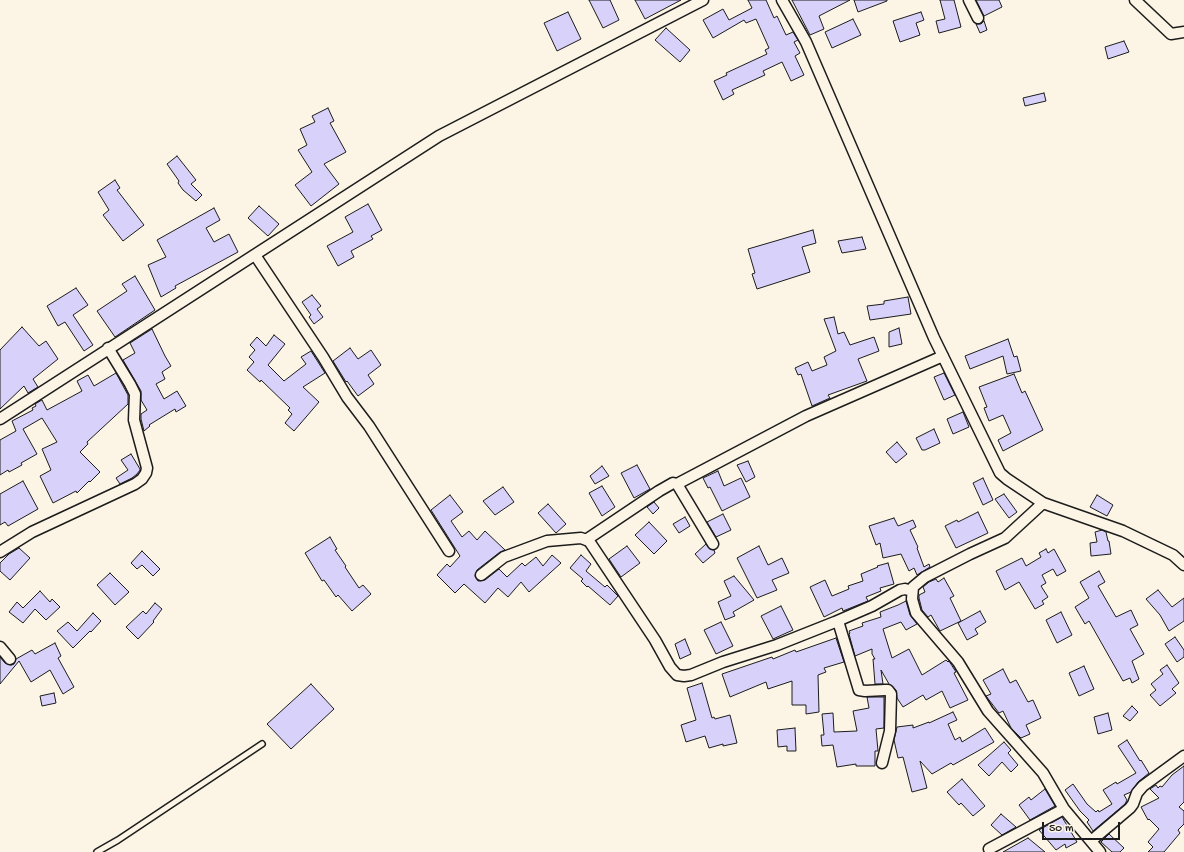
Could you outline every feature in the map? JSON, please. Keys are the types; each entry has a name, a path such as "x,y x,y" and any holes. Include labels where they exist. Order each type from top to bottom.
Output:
{"street":[{"path":"0,419 439,136 703,0"},
{"path":"782,0 806,42 943,356 1000,473 1043,503 1123,531 1173,555 1184,565"},
{"path":"969,0 978,18"},
{"path":"1135,0 1171,34 1184,32"},
{"path":"255,255 323,357 347,397 369,426 449,551"},
{"path":"0,552 32,532 135,484 142,479 146,473 147,468 134,420 135,394 108,348"},
{"path":"586,540 673,483 677,484 806,416 943,356"},
{"path":"677,484 713,544"},
{"path":"1043,503 1005,538 970,554 925,578 913,587 912,599 916,613 958,662 988,711 1043,774 1064,808 1100,852"},
{"path":"481,575 504,558 547,541 581,538 589,541 655,640 670,667 677,675 684,676 691,675 723,662 777,644 838,620 872,606 900,590 905,589 912,591"},
{"path":"838,620 859,690 888,690 891,694 890,731 882,763"},
{"path":"0,647 10,659"},
{"path":"1091,841 1130,808 1137,792 1143,786 1184,756"},
{"path":"989,849 1064,808"}],"lane":[{"path":"97,852 262,744"}],"building":[{"path":"589,0 610,0 619,20 603,28"},
{"path":"635,0 681,0 645,19"},
{"path":"748,0 766,0 774,18 777,16 786,35 793,32 798,40 794,42 800,53 795,56 804,75 791,81 782,62 763,71 765,75 732,90 734,94 723,100 714,81 727,75 726,73 767,54 765,50 769,48 756,19 746,23 744,20 713,38 703,20 723,9 729,20 752,8"},
{"path":"792,0 850,0 819,16 824,29 810,35"},
{"path":"854,0 887,0 887,1 858,12"},
{"path":"940,0 954,0 961,27 939,33 936,21 945,19"},
{"path":"976,0 999,0 1002,7 984,16"},
{"path":"568,12 581,39 557,51 544,23"},
{"path":"921,12 924,20 916,23 920,35 900,42 893,21"},
{"path":"853,19 861,35 832,48 825,32"},
{"path":"984,21 987,30 980,33 976,24 981,24"},
{"path":"666,28 690,50 680,62 655,40"},
{"path":"1124,41 1129,52 1108,59 1105,47"},
{"path":"1044,93 1046,101 1025,106 1023,98"},
{"path":"328,108 334,121 330,123 346,152 324,164 339,184 311,206 295,185 312,172 298,150 307,145 300,129 315,122 312,116"},
{"path":"177,156 196,180 191,184 202,195 196,201 183,190 178,183 179,181 167,164"},
{"path":"115,180 120,188 117,190 144,225 123,241 103,215 109,210 98,192"},
{"path":"368,204 382,230 371,236 373,239 351,251 354,257 338,266 327,246 353,232 345,217"},
{"path":"259,206 279,224 268,236 248,218"},
{"path":"214,208 220,220 206,228 214,242 229,234 238,252 175,286 176,288 161,297 148,265 166,257 157,240"},
{"path":"813,230 816,243 802,247 810,272 757,289 752,274 755,273 748,249"},
{"path":"862,237 866,249 842,253 838,241"},
{"path":"135,276 155,310 115,337 97,311 127,291 122,284"},
{"path":"76,288 88,305 73,315 93,345 84,351 65,322 58,326 47,306"},
{"path":"312,295 321,306 317,309 323,317 314,324 309,317 311,315 302,302"},
{"path":"908,297 911,314 870,320 867,306 884,304 884,301"},
{"path":"834,317 838,334 844,332 850,345 874,337 879,351 858,359 867,381 828,395 830,398 812,406 801,374 798,375 795,368 808,362 812,371 827,365 824,357 836,351 824,319"},
{"path":"22,327 39,346 46,341 58,359 33,379 38,387 28,393 24,386 0,409 0,350"},
{"path":"899,328 902,344 889,347 889,332"},
{"path":"152,329 171,366 162,372 165,379 156,384 164,399 177,391 186,406 176,412 175,409 149,425 150,426 144,431 141,414 147,410 141,400 141,391 123,360 135,353 130,343"},
{"path":"274,335 285,344 268,365 284,381 306,364 301,357 311,351 325,373 303,387 319,402 294,431 285,423 292,414 288,410 290,408 261,380 260,382 247,370 254,362 249,357 255,350 250,345 257,337 266,346"},
{"path":"1008,339 1014,357 1017,356 1021,371 1007,374 1003,356 970,369 965,356"},
{"path":"350,348 358,359 371,350 381,365 368,375 374,384 358,396 347,381 346,382 333,361"},
{"path":"116,373 128,395 128,404 87,442 88,444 80,452 100,472 90,482 89,481 77,493 76,491 53,503 40,476 51,470 42,449 57,442 42,418 23,429 37,454 21,463 22,465 9,472 8,470 0,475 0,440 16,431 12,421 33,410 32,408 36,406 35,404 42,400 47,410 82,391 77,381 88,375 94,386"},
{"path":"944,373 955,395 944,400 934,377"},
{"path":"1014,374 1022,393 1025,391 1043,430 1003,451 998,440 1011,433 1003,415 989,421 984,408 987,407 979,387"},
{"path":"963,412 969,427 953,434 947,419"},
{"path":"934,429 940,443 922,450 916,438"},
{"path":"897,442 907,454 896,463 886,452"},
{"path":"131,454 140,470 132,478 120,484 116,478 128,470 121,460"},
{"path":"748,461 755,477 746,482 737,465"},
{"path":"637,465 650,489 634,498 621,473"},
{"path":"602,466 609,476 595,484 590,476"},
{"path":"718,471 724,486 741,478 750,497 722,511 710,487 708,488 703,478"},
{"path":"983,478 993,500 983,505 973,483"},
{"path":"23,481 38,509 8,526 5,522 0,525 0,494"},
{"path":"602,486 615,507 602,516 589,493"},
{"path":"503,487 514,502 495,515 483,501"},
{"path":"1004,494 1017,512 1009,518 995,499"},
{"path":"450,495 463,512 451,521 462,537 469,531 477,540 485,531 505,550 500,552 477,570 475,576 478,581 485,580 499,569 507,577 522,563 525,566 536,557 543,566 552,555 561,563 529,592 521,582 508,597 498,588 485,603 464,584 455,593 437,575 447,564 450,567 460,556 431,510"},
{"path":"1097,495 1113,505 1107,516 1090,507"},
{"path":"654,502 659,508 653,514 647,507"},
{"path":"548,504 566,524 556,533 538,513"},
{"path":"978,512 988,533 956,548 945,526 957,520 958,522"},
{"path":"723,514 731,530 716,537 707,522"},
{"path":"685,517 690,526 679,533 673,524"},
{"path":"894,518 898,526 913,520 916,527 910,530 918,547 917,548 924,567 929,564 930,567 917,575 914,568 909,571 901,554 883,558 880,543 876,545 869,526"},
{"path":"649,522 667,541 654,554 635,535"},
{"path":"1102,530 1106,532 1111,554 1091,556 1090,543 1097,542 1095,532"},
{"path":"330,537 337,549 335,550 359,588 363,585 371,594 352,611 338,595 336,597 324,580 322,581 305,553"},
{"path":"706,544 710,549 714,550 715,553 703,563 695,554"},
{"path":"627,546 640,563 621,577 609,559"},
{"path":"759,546 768,565 782,558 789,573 772,580 777,590 757,598 737,558"},
{"path":"19,548 30,558 10,580 0,571 0,563 9,554"},
{"path":"1046,549 1048,553 1054,549 1066,571 1057,576 1053,569 1042,575 1046,583 1041,586 1048,597 1042,601 1044,604 1035,609 1019,582 1005,590 996,571 1022,558 1026,566 1041,557 1039,553"},
{"path":"142,551 160,569 153,576 142,565 137,569 131,563"},
{"path":"581,555 591,564 586,571 605,587 607,585 618,596 610,605 588,586 587,587 581,581 583,579 570,568"},
{"path":"888,563 894,584 880,588 881,591 866,597 868,601 843,611 842,608 824,617 810,587 825,580 832,596 849,589 848,586 863,581 861,574 878,567 877,566"},
{"path":"1099,571 1105,582 1098,586 1116,617 1131,610 1138,625 1130,629 1144,654 1132,661 1139,679 1132,683 1130,678 1123,681 1089,621 1085,624 1075,607 1089,598 1080,582"},
{"path":"110,573 129,592 115,605 97,585"},
{"path":"734,576 754,600 733,612 735,616 725,620 718,602 731,596 724,581"},
{"path":"944,578 954,596 950,598 961,621 940,631 931,615 928,617 922,610 919,595 925,592 923,587 929,582 936,579 938,582"},
{"path":"1158,590 1172,607 1184,598 1184,621 1169,631 1160,615 1146,599"},
{"path":"40,591 50,602 52,599 60,607 46,620 35,609 23,623 9,612 17,602 23,608"},
{"path":"906,601 910,615 917,624 906,630 901,622 883,629 892,658 909,649 922,675 946,660 948,662 949,661 956,672 954,673 968,700 950,708 942,691 926,700 923,695 903,707 897,698 896,690 889,684 881,670 883,684 875,684 873,659 875,659 872,654 872,649 855,656 849,631 863,626 862,623 881,617 880,612"},
{"path":"155,603 162,609 153,621 154,622 138,639 126,627 143,611 146,614"},
{"path":"781,606 793,630 773,639 761,616"},
{"path":"980,611 986,622 975,629 978,634 967,640 958,623"},
{"path":"1061,612 1072,635 1057,643 1046,620"},
{"path":"93,613 101,621 73,648 57,631 68,622 77,631"},
{"path":"721,622 733,646 716,654 704,630"},
{"path":"1175,637 1184,650 1184,657 1177,662 1165,644"},
{"path":"836,638 844,662 824,668 826,672 818,675 819,712 806,714 806,705 792,705 792,681 768,689 766,682 730,697 722,674 772,657 773,659 795,650 796,652"},
{"path":"685,639 691,654 680,659 675,644"},
{"path":"55,643 61,656 58,658 74,687 63,694 50,670 31,682 19,661 0,684 0,657 5,663 11,665 14,664 16,659 32,650 35,654"},
{"path":"1167,665 1179,683 1172,689 1176,693 1160,706 1150,695 1156,690 1151,684 1163,674 1160,670"},
{"path":"1084,666 1094,689 1079,696 1069,673"},
{"path":"1003,669 1010,683 1016,680 1028,702 1033,700 1041,718 1026,725 1030,734 1021,738 1011,728 1003,711 999,713 986,696 991,694 983,680"},
{"path":"702,683 712,718 714,717 715,719 730,715 737,743 723,746 723,744 709,748 705,736 686,742 681,725 696,720 687,688"},
{"path":"311,684 334,709 291,749 267,724"},
{"path":"54,693 56,703 42,706 40,696"},
{"path":"867,697 884,697 884,728 876,729 878,751 875,751 875,766 856,766 856,764 837,767 833,745 822,746 821,735 824,735 822,714 833,713 834,732 857,731 853,711 869,708"},
{"path":"1132,706 1138,712 1130,721 1123,716"},
{"path":"953,712 957,720 948,724 955,740 960,737 962,742 985,728 994,742 953,765 951,763 932,774 920,761 927,788 912,792 903,757 898,758 894,740 897,727 913,725 913,728 929,723"},
{"path":"1108,713 1112,730 1098,734 1094,717"},
{"path":"795,728 796,751 787,751 787,746 778,747 777,730"},
{"path":"1127,740 1149,773 1138,782 1131,792 1124,795 1127,800 1125,804 1093,831 1087,822 1089,820 1080,811 1065,790 1073,784 1087,804 1096,812 1098,810 1099,812 1112,804 1103,790 1136,773 1118,746"},
{"path":"1004,742 1011,750 1008,753 1018,765 1011,772 1002,762 989,776 978,765"},
{"path":"1184,766 1184,802 1179,807 1184,811 1184,824 1178,830 1180,833 1164,852 1148,852 1153,847 1148,842 1159,829 1149,819 1148,820 1141,807 1159,798 1150,789 1156,785 1158,788 1160,786 1162,787 1172,775"},
{"path":"962,779 985,806 973,816 961,803 959,805 947,792"},
{"path":"1045,789 1055,806 1030,820 1019,805 1029,797 1031,800"},
{"path":"1001,814 1016,827 1002,835 991,825"},
{"path":"1062,817 1077,842 1066,848 1065,844 1056,850 1039,830"},
{"path":"1109,834 1124,848 1120,852 1112,852 1101,842"},
{"path":"1028,838 1045,852 1003,852"}]}
